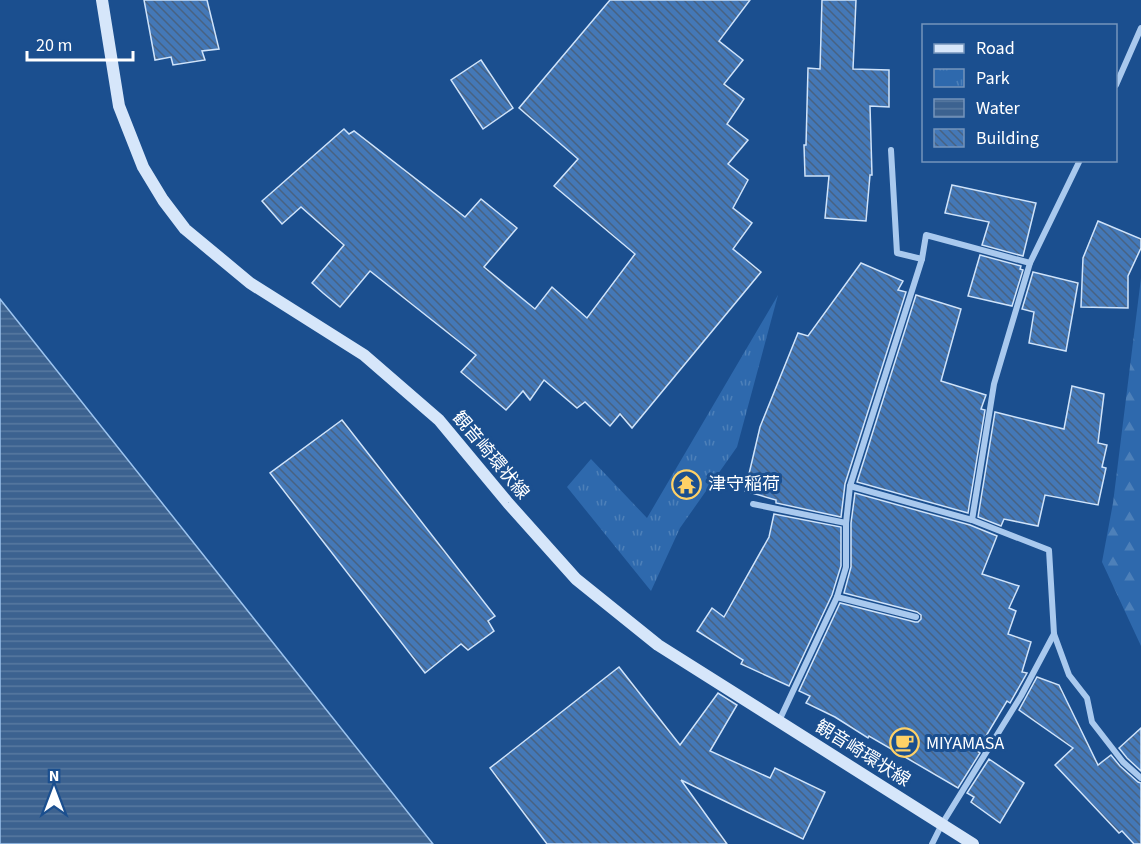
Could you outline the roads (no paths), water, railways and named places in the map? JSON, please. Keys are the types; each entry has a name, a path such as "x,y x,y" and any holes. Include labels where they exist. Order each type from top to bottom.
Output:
{"main road":[{"name":"観音崎環状線","path":"102,0 119,106 143,167 163,200 185,229 250,284 364,355 439,420 508,503 576,579 658,645 973,844"}],"street":[{"path":"1117,84 1141,28"},
{"path":"891,150 897,253 922,259"},
{"path":"972,520 994,384 1030,263 1079,162"},
{"path":"779,721 837,597 846,567 846,523 850,486 922,259 926,235 1030,263"},
{"path":"850,486 972,520 1049,550 1054,634 1069,675 1086,698 1092,722 1123,762 1141,778"},
{"path":"753,504 846,523"},
{"path":"837,597 916,617"},
{"path":"932,844 1021,696 1054,634"}],"water":[{"path":"0,299 433,844 0,844"}],"place":[{"name":"津守稲荷","path":"687,484"},
{"name":"MIYAMASA","path":"905,743"}]}
